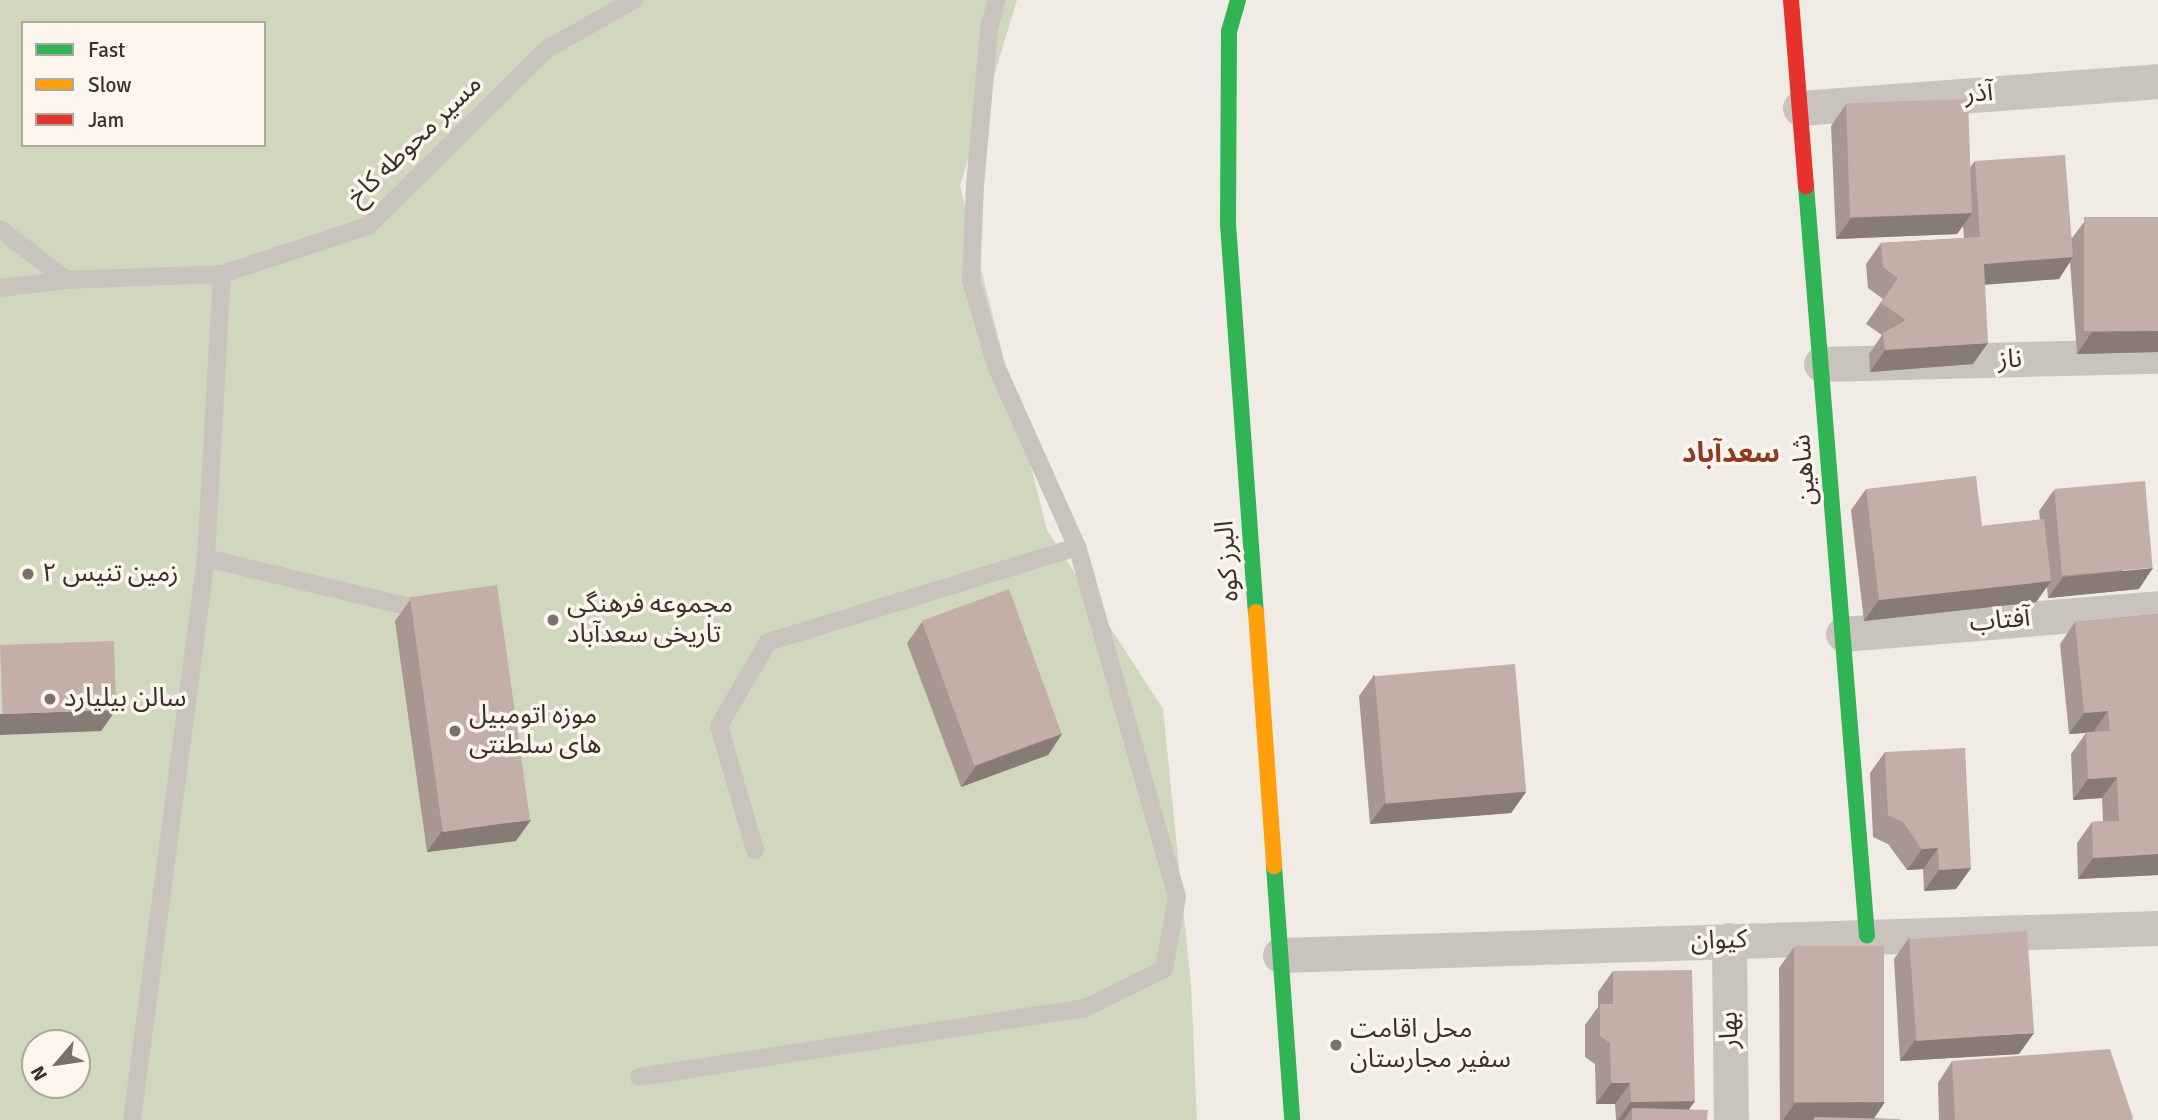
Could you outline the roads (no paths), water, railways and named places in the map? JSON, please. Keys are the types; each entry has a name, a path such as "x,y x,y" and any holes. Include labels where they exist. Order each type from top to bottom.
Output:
{"street":[{"name":"البرز کوه","path":"1238,0 1229,32 1228,224 1292,1120"},
{"name":"شاهین","path":"1791,0 1867,936"},
{"name":"آذر","path":"1800,108 2158,80"},
{"name":"ناز","path":"1821,364 2158,356"},
{"name":"آفتاب","path":"1843,634 2158,608"},
{"name":"کیوان","path":"1280,955 2158,928"},
{"name":"بهار","path":"1729,940 1731,1120"}],"lane":[{"name":"مسیر محوطه کاخ","path":"0,288 66,280 222,274 368,226 547,49 634,0"},
{"path":"639,1077 1086,1008 1164,969 1177,897 1077,548 996,366 971,280 975,186 989,29 997,0"},
{"path":"0,229 66,280"},
{"path":"132,1120 206,558 222,274"},
{"path":"755,850 719,726 768,642 1077,548"},
{"path":"206,558 439,614"}],"place":[{"name":"زمین تنیس ۲","path":"28,574"},
{"name":"مجموعه فرهنگی تاریخی سعدآباد","path":"553,620"},
{"name":"سالن بیلیارد","path":"50,699"},
{"name":"موزه اتومبیل های سلطنتی","path":"455,731"},
{"name":"محل اقامت سفیر مجارستان","path":"1336,1045"}],"district":[{"name":"سعدآباد","path":"1731,453"}]}
